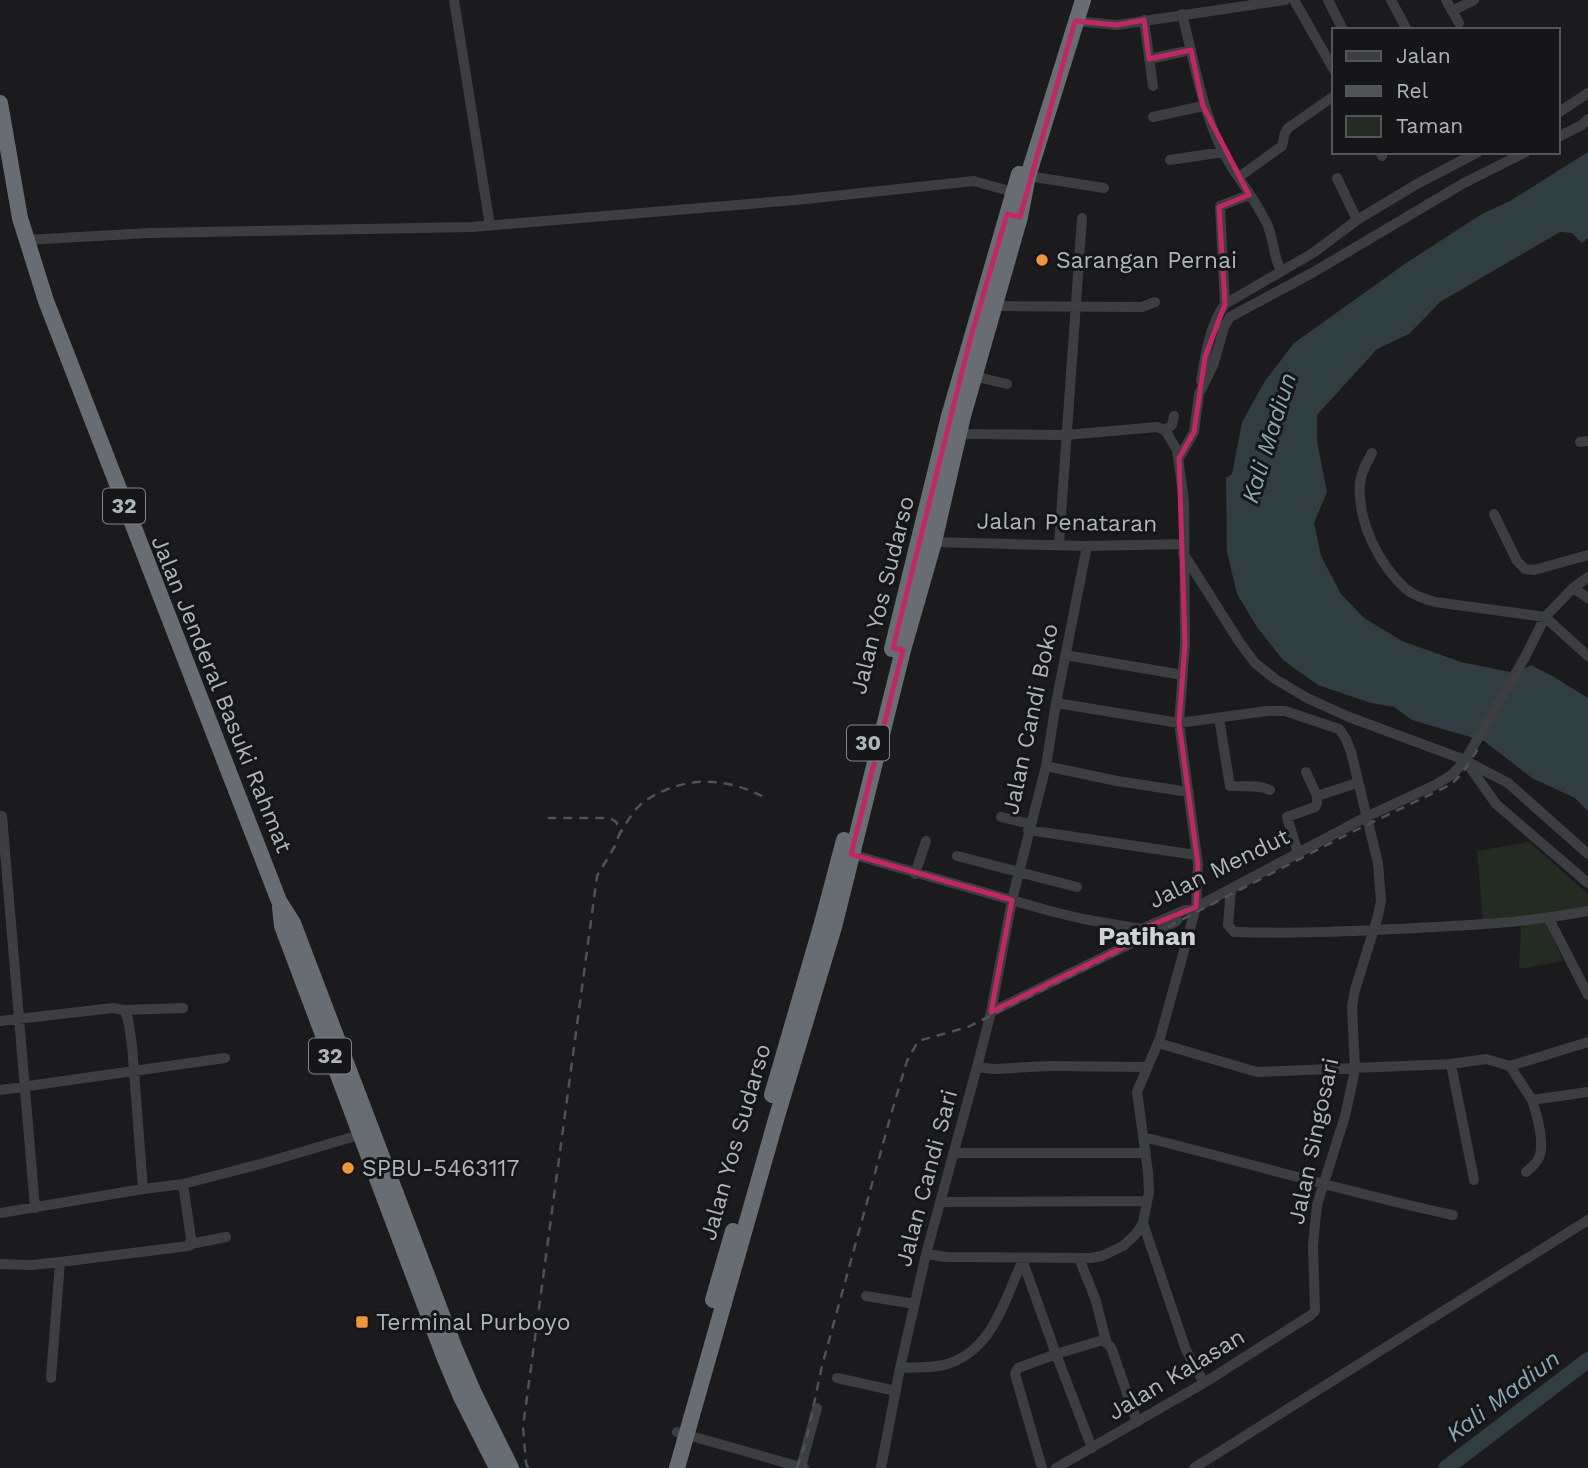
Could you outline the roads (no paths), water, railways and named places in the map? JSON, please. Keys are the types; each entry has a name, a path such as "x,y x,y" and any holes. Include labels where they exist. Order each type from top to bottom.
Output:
{"highway":[{"name":"Jalan Yos Sudarso","path":"677,1468 682,1433 898,649 934,542 973,376 994,306 1013,216 1013,192 1063,39 1075,21 1083,0"},
{"name":"Jalan Yos Sudarso","path":"667,1468 682,1433 834,927 949,416 1073,38 1075,21"},
{"name":"Jalan Jenderal Basuki Rahmat","path":"0,103 26,240 49,310 279,901 293,923 366,1133 426,1290 461,1398 497,1468"},
{"name":"Jalan Jenderal Basuki Rahmat","path":"426,1290 511,1468"}],"street":[{"path":"454,0 490,226"},
{"path":"1075,21 1117,25 1285,0"},
{"path":"1294,0 1332,66"},
{"path":"1328,0 1342,28"},
{"path":"1391,0 1406,28"},
{"path":"1446,0 1459,23"},
{"path":"1452,11 1474,0"},
{"path":"1182,14 1203,106 1223,152 1267,223 1281,271"},
{"path":"1144,20 1153,86"},
{"path":"1149,59 1191,50"},
{"path":"1560,112 1588,93"},
{"path":"1240,177 1282,146 1288,128 1332,97"},
{"path":"1153,117 1203,106"},
{"path":"1560,136 1588,119"},
{"path":"1170,160 1223,152"},
{"path":"1474,154 1357,220 1313,253 1225,304 1219,313 1205,358 1194,432 1183,452 1183,548 1240,643 1255,663 1275,679 1307,698 1349,717 1466,761 1508,783 1588,854"},
{"path":"1199,394 1217,354 1224,327 1236,313 1289,286 1464,183 1523,154"},
{"path":"1028,176 1104,188"},
{"path":"1337,178 1357,220"},
{"path":"26,240 149,233 490,226 742,205 974,181 1013,192"},
{"path":"1225,304 1220,206 1249,195"},
{"path":"1059,544 1082,218"},
{"path":"994,306 1142,307 1155,302"},
{"path":"973,376 1007,384"},
{"path":"1165,430 1172,425 1174,416"},
{"path":"959,434 1066,435 1157,427 1165,430 1183,452"},
{"path":"1372,453 1360,483 1363,514 1381,559 1407,590 1420,598 1435,602 1545,617 1588,656"},
{"path":"1494,514 1517,561 1525,569 1534,570 1588,555"},
{"name":"Jalan Penataran","path":"934,542 1183,548 1185,644 1179,723 1196,855 1194,909 1158,1043 1146,1067 1137,1095 1146,1153 1147,1201 1143,1223"},
{"name":"Jalan Candi Boko","path":"1012,900 1046,766 1087,545"},
{"name":"Jalan Mendut","path":"851,854 915,874 1142,934 1366,817 1445,780 1466,761 1545,617 1573,587 1588,577"},
{"path":"1573,587 1588,598"},
{"path":"1065,655 1183,675"},
{"path":"1056,703 1179,723 1284,711 1339,729 1346,739 1366,817"},
{"path":"1219,718 1230,786 1270,790"},
{"path":"1466,761 1496,804 1588,883"},
{"path":"1046,766 1189,792"},
{"path":"1298,853 1287,817 1315,807 1317,803 1317,796 1307,772"},
{"path":"1317,796 1357,783"},
{"path":"2,816 35,1208"},
{"path":"1001,817 1029,827 1196,855"},
{"name":"Jalan Singosari","path":"1315,1311 1314,1226 1322,1182 1345,1115 1355,1070 1355,990 1378,916 1381,890 1378,863 1366,817"},
{"path":"915,874 926,841"},
{"path":"957,856 1077,887"},
{"path":"1231,889 1228,925 1234,932 1374,930 1549,919 1588,911"},
{"name":"Jalan Candi Sari","path":"881,1468 926,1254 991,1012 1012,900"},
{"path":"1549,919 1588,995"},
{"path":"991,1012 1142,934"},
{"path":"0,1021 113,1008 183,1008"},
{"path":"124,1010 128,1019 134,1072 143,1189"},
{"path":"1158,1043 1251,1071 1355,1070 1486,1059 1510,1066 1588,1042"},
{"path":"0,1090 225,1058"},
{"path":"1451,1064 1474,1180"},
{"path":"1510,1066 1532,1100 1537,1116 1541,1153 1526,1172"},
{"path":"977,1067 1146,1067"},
{"path":"1532,1100 1588,1092"},
{"path":"0,1213 183,1184 366,1133"},
{"path":"1143,1137 1383,1200 1453,1215"},
{"path":"953,1153 1146,1153"},
{"path":"183,1184 191,1244"},
{"path":"941,1202 1147,1201"},
{"path":"1194,1468 1588,1220"},
{"path":"926,1254 1024,1260 1102,1256 1123,1246 1143,1223"},
{"path":"1143,1223 1186,1350 1204,1383"},
{"path":"0,1264 60,1262 184,1247 226,1237"},
{"path":"1079,1258 1136,1422"},
{"path":"1024,1260 1092,1448"},
{"path":"900,1368 947,1364 981,1344 998,1319 1024,1260"},
{"path":"51,1378 60,1262"},
{"path":"866,1296 915,1304"},
{"name":"Jalan Kalasan","path":"1056,1468 1204,1383 1315,1311"},
{"path":"1042,1468 1015,1371 1056,1354 1107,1341"},
{"path":"837,1378 896,1391"},
{"path":"682,1433 802,1467 817,1408"}],"water":[{"path":"1588,152 1588,238 1582,243 1572,233 1560,232 1440,302 1409,334 1377,349 1317,415 1317,441 1327,492 1314,523 1321,556 1341,594 1364,618 1402,641 1461,662 1515,673 1531,665 1588,698 1588,811 1575,798 1532,778 1484,741 1412,720 1394,707 1371,703 1318,685 1283,660 1257,627 1237,594 1227,552 1226,478 1232,474 1242,422 1265,381 1294,343 1409,261 1482,214 1510,201"}],"waterway":[{"name":"Kali Madiun","path":"1446,1468 1588,1360"}],"railway":[{"path":"797,1468 892,1111 907,1061 918,1041 968,1027 1452,784 1478,749"},
{"path":"618,837 643,802 676,786 719,783 733,785 762,796"},
{"path":"528,1468 523,1427 597,876 621,830 610,818 548,818"}],"place":[{"name":"Sarangan Pernai","path":"1042,260"},
{"name":"SPBU-5463117","path":"348,1168"},
{"name":"Terminal Purboyo","path":"362,1322"}],"district":[{"name":"Patihan","path":"1147,936"}]}
